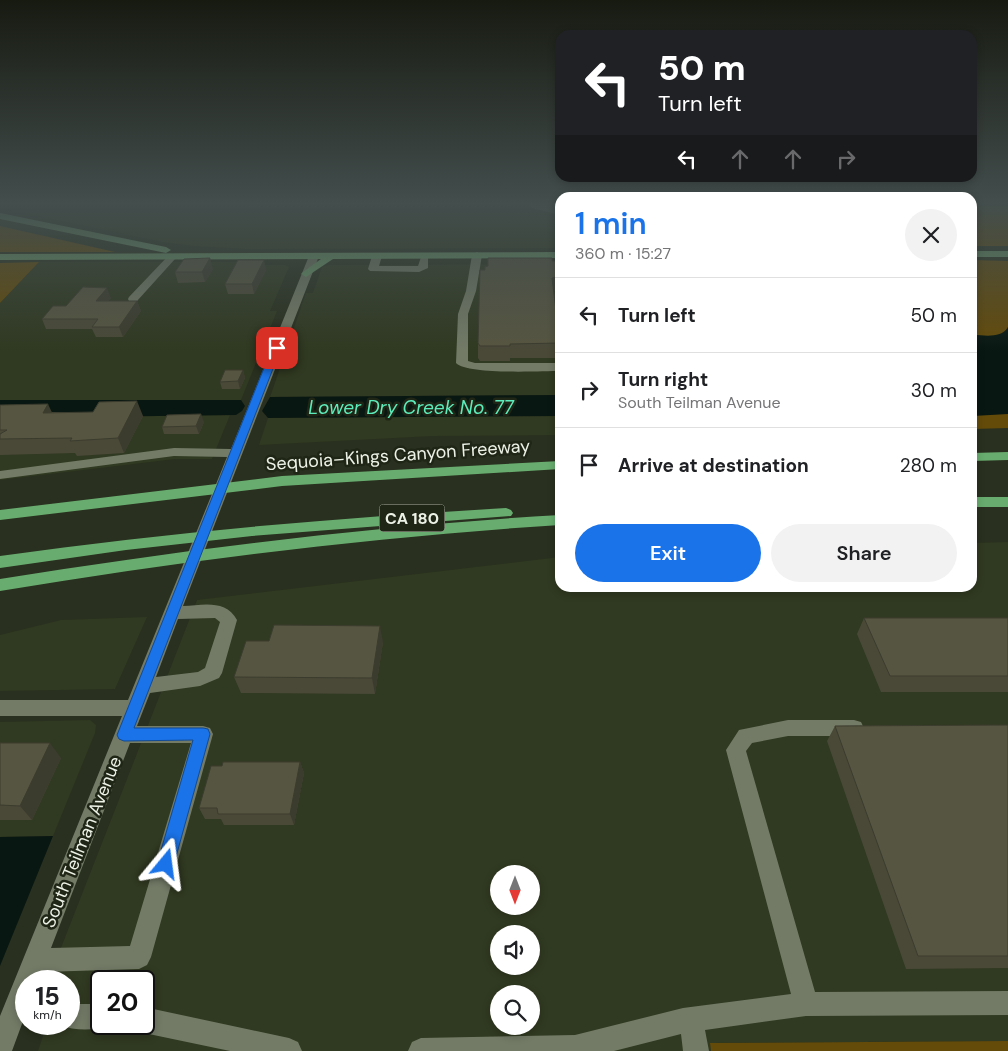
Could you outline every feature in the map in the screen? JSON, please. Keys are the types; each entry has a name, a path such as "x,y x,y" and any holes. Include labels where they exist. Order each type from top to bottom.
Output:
{"highway":[{"path":"977,457 1008,456"},
{"name":"Sequoia–Kings Canyon Freeway","path":"0,515 160,494 282,481 555,465"},
{"path":"977,503 1004,502"},
{"name":"CA 180","path":"0,562 140,543 264,530 401,518 555,511"},
{"path":"0,585 129,564 258,548 420,530 555,520"}],"main road":[{"path":"193,253 237,256"},
{"path":"977,254 1008,254"},
{"path":"425,256 555,255"},
{"path":"306,274 331,256"},
{"path":"0,257 377,256"}],"street":[{"path":"477,255 471,291 463,314 462,363 474,368 555,368"},
{"name":"South Teilman Avenue","path":"31,970 314,256"},
{"path":"377,256 373,269 419,269 423,268 425,256"},
{"path":"133,299 172,258"},
{"path":"0,475 174,452 235,453"},
{"path":"143,686 200,680 213,673 229,620 218,611 172,613"},
{"path":"0,708 134,708"},
{"path":"806,1004 736,750 746,736 788,728 876,727"},
{"path":"46,970 88,960 139,957 203,734 124,735"},
{"path":"422,1051 575,1048 691,1021 806,1004 1008,1003"},
{"path":"691,1021 696,1051"},
{"path":"155,1022 288,1051"},
{"name":"South Teilman Avenue","path":"0,1048 15,1024"}],"shaded area":[{"path":"977,260 1008,261 1008,428 977,429"},
{"path":"39,262 243,262 242,265 285,265 289,267 270,311 277,311 241,400 0,400 0,303"},
{"path":"39,262 0,303 0,263"},
{"path":"555,264 555,395 270,397 306,293 313,293 322,267 328,265"},
{"path":"230,415 212,459 175,459 0,480 0,418"},
{"path":"555,416 555,435 433,436 259,445 268,418"},
{"path":"1008,542 1008,1041 710,1043 711,1051 38,1051 43,1035 80,1035 80,970 52,970 197,600 555,558 555,592 977,592 977,543"},
{"path":"147,617 115,689 0,691 0,635 61,620"},
{"path":"90,720 96,725 95,733 53,836 0,837 0,722"},
{"path":"1008,1041 1008,1051 711,1051 710,1043"}],"water":[{"path":"1008,327 1008,414 977,416 977,335 997,335"},
{"name":"Lower Dry Creek No. 77","path":"555,395 555,416 268,418 262,411 270,397"},
{"path":"0,400 241,400 245,406 236,415 0,418"},
{"path":"53,836 0,966 0,837"}],"building":[{"path":"210,258 202,272 175,272 184,259"},
{"path":"488,258 552,258 552,261 555,261 555,277 552,278 555,302 555,343 480,346 478,343 480,270 485,270 485,267 488,266"},
{"path":"238,260 264,260 252,284 225,284"},
{"path":"83,287 107,288 96,301 137,301 119,327 92,327 98,319 42,319 53,306 66,306"},
{"path":"225,370 243,370 238,381 220,382"},
{"path":"137,401 118,438 70,441 72,438 0,439 0,434 7,430 0,430 0,405 48,404 43,413 93,412 99,402"},
{"path":"201,414 196,426 162,427 167,415"},
{"path":"864,618 1008,618 1008,676 890,676"},
{"path":"274,625 380,626 372,678 234,677 246,641 269,641"},
{"path":"1008,725 1008,956 918,956 835,726"},
{"path":"0,743 50,743 20,806 0,805"},
{"path":"223,762 300,762 290,814 218,814 217,808 199,808 211,766 222,766"}],"route":[{"path":"166,864 203,734 124,735 277,348"}]}
